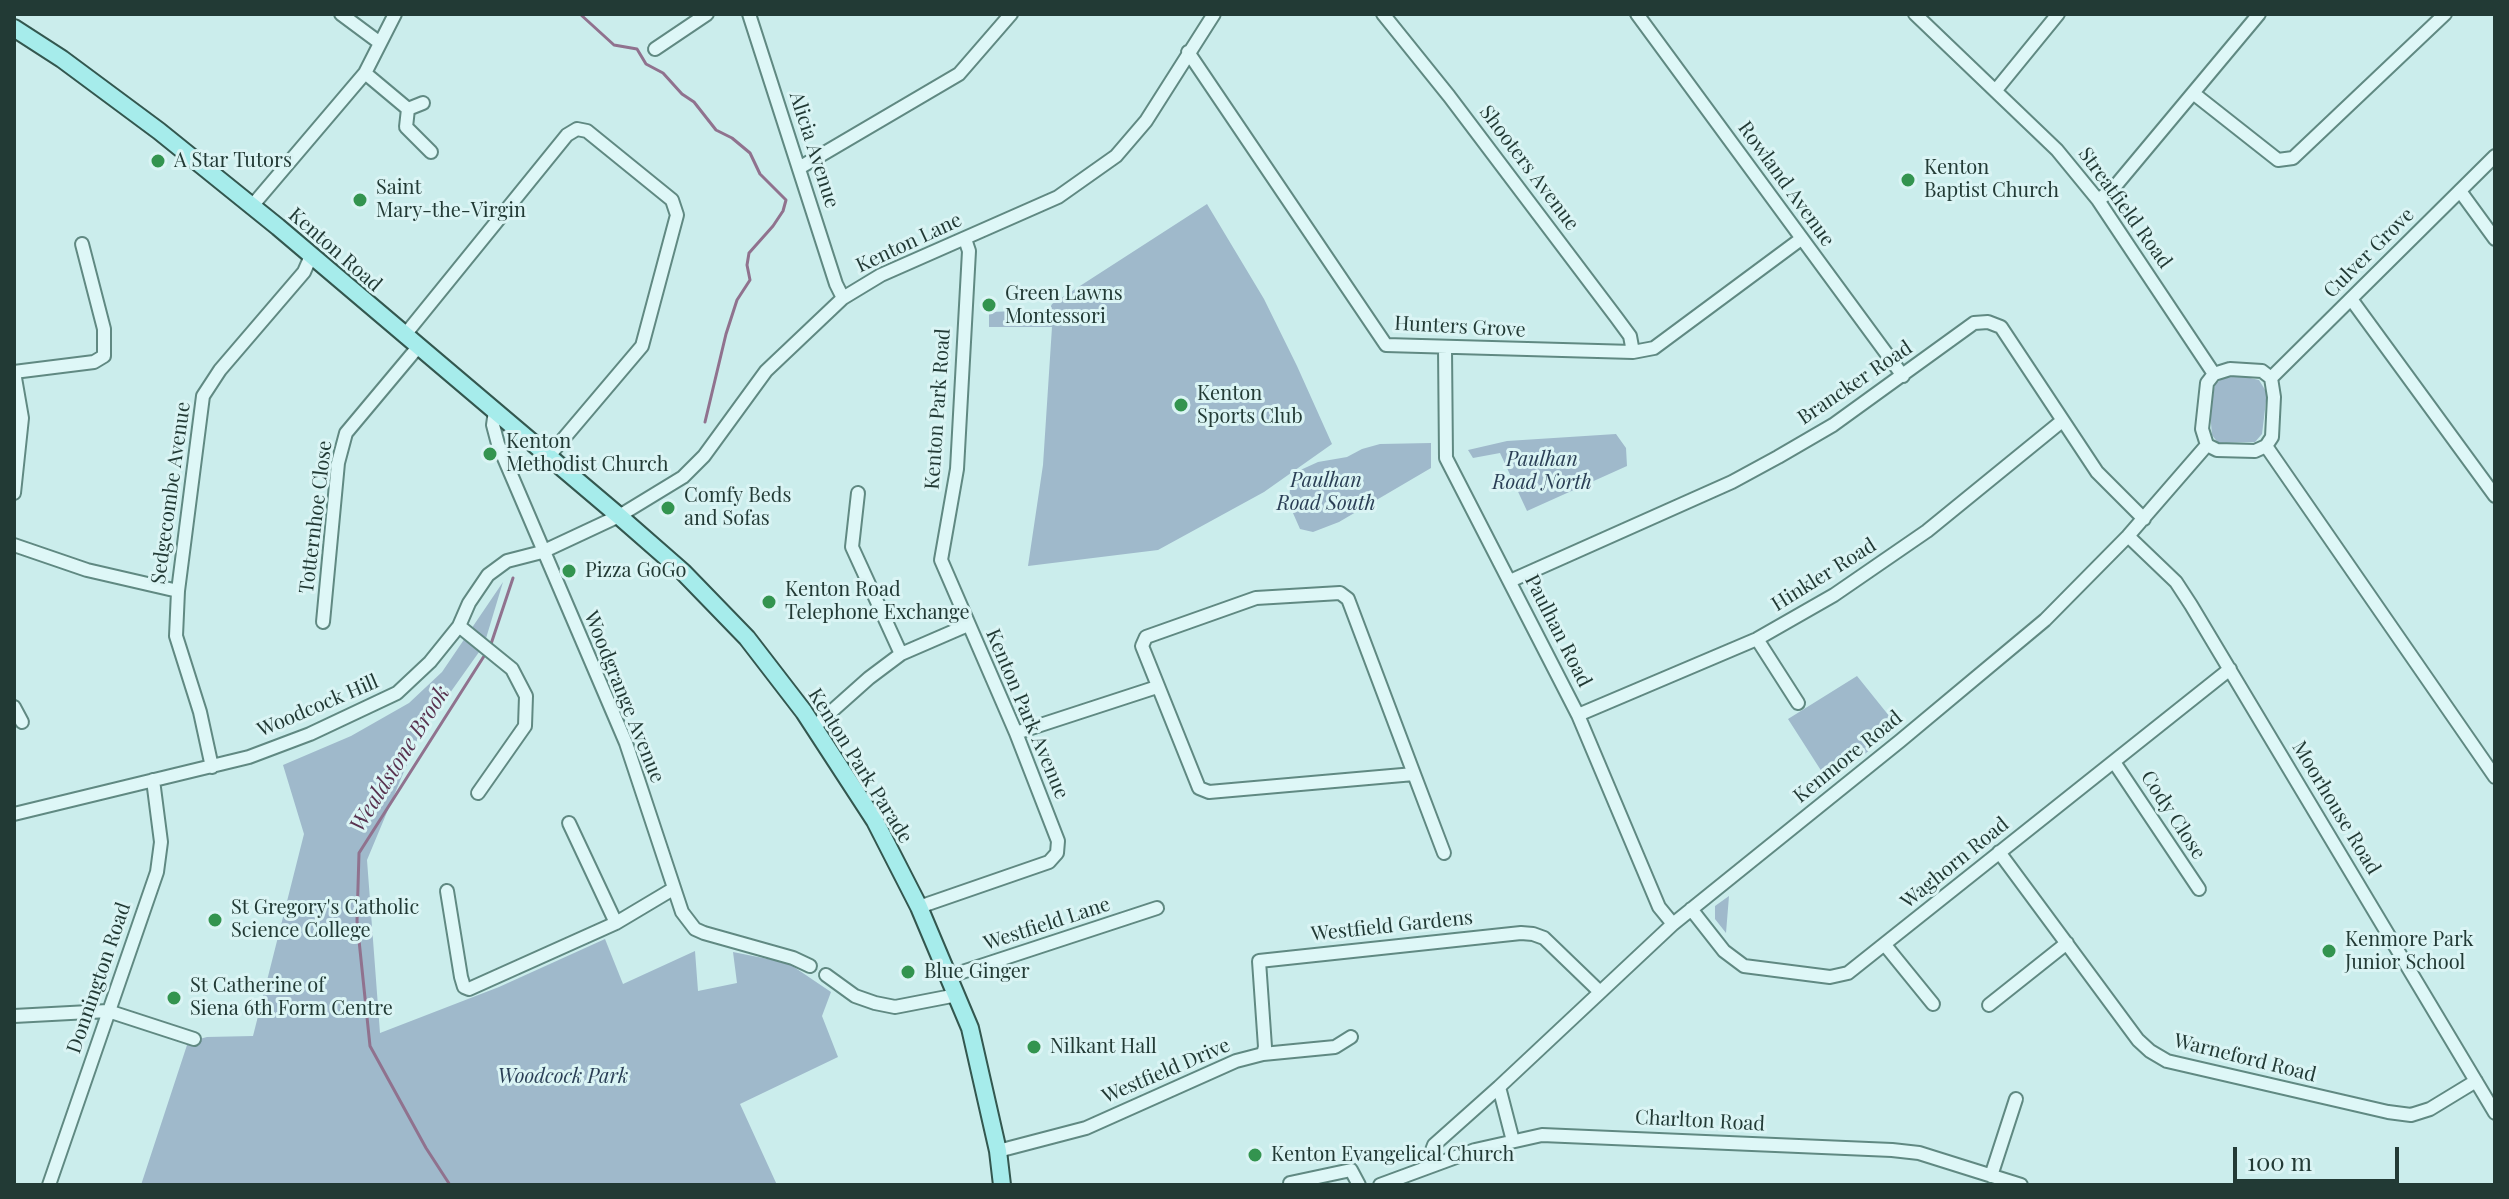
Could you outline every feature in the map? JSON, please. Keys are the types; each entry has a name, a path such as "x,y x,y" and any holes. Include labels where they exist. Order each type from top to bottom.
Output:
{"main road":[{"name":"Kenton Road","path":"14,28 62,59 159,131 252,206 619,516"},
{"name":"Kenton Park Parade","path":"619,516 711,599 781,679 875,821 919,907 974,1040 998,1151 1002,1185"}],"street":[{"path":"341,14 380,43"},
{"path":"252,206 365,73 395,14"},
{"path":"655,49 707,14"},
{"name":"Alicia Avenue","path":"749,14 843,298"},
{"path":"799,168 959,74 1011,14"},
{"name":"Kenton Lane","path":"619,516 683,477 704,456 766,371 843,298 881,275 1058,197 1116,156 1146,121 1214,14"},
{"name":"Shooters Avenue","path":"1383,14 1616,317 1630,336 1633,352"},
{"name":"Rowland Avenue","path":"1637,14 1903,376"},
{"name":"Streatfield Road","path":"1915,14 2057,150 2098,200 2214,374"},
{"path":"1996,90 2058,14"},
{"path":"2098,200 2112,190 2259,14"},
{"path":"2193,93 2278,160 2293,158 2445,14"},
{"name":"Hunters Grove","path":"1188,52 1386,345 1633,352 1654,348 1801,239"},
{"path":"365,73 408,109"},
{"path":"408,109 423,103"},
{"path":"408,109 406,127 431,152"},
{"name":"Totternhoe Close","path":"323,622 338,463 346,433 411,341 567,135 577,129 587,131 672,200 677,215 642,346 548,457"},
{"name":"Culver Grove","path":"2271,378 2495,156"},
{"path":"2460,191 2495,239"},
{"name":"Kenton Park Road","path":"965,239 969,251 957,469 941,560 968,625"},
{"path":"14,493 22,418 14,372 94,362 104,356 104,329 82,244"},
{"name":"Sedgecombe Avenue","path":"212,767 200,712 176,636 178,591 203,396 220,370 304,272 311,256"},
{"path":"2351,299 2495,496"},
{"name":"Brancker Road","path":"1510,581 1732,482 1833,425 1974,323 1988,322 2001,327 2097,472 2144,519"},
{"name":"Paulhan Road","path":"1445,348 1446,458 1578,715 1659,907 1673,924"},
{"path":"2230,369 2262,371 2271,378 2274,397 2272,437 2266,446 2255,451 2217,450 2207,445 2202,429 2207,383 2214,374 2230,369"},
{"name":"Woodgrange Avenue","path":"495,411 493,425 498,444 626,743 682,912 695,929 793,958 810,966"},
{"name":"Hinkler Road","path":"1578,715 1757,639 1862,577 1927,531 2062,421"},
{"name":"Kenmore Road","path":"1426,1166 1434,1145 1673,924 2014,647 2128,536 2207,445"},
{"path":"2266,446 2495,777"},
{"path":"858,493 852,547 901,654"},
{"name":"Woodcock Hill","path":"14,814 249,757 379,703 397,693 430,662 459,626 469,603 488,575 507,561 542,552 619,516"},
{"name":"Moorhouse Road","path":"2128,536 2176,582 2495,1113"},
{"path":"14,545 87,570 178,591"},
{"path":"1414,774 1209,792 1199,788 1142,646 1146,637 1256,598 1340,593 1348,599 1444,853"},
{"name":"Kenton Park Avenue","path":"814,727 901,654 968,625 1016,733 1058,841 1057,853 1049,862 919,907"},
{"path":"459,626 512,669 526,696 527,714 520,735 478,793"},
{"path":"1757,639 1798,703"},
{"name":"Waghorn Road","path":"1691,909 1724,951 1744,966 1830,977 1848,973 2230,669"},
{"path":"1016,733 1157,687"},
{"path":"14,707 22,722"},
{"name":"Cody Close","path":"2114,762 2199,889"},
{"name":"Donnington Road","path":"49,1185 157,872 161,842 153,780"},
{"path":"569,823 616,923"},
{"name":"Warneford Road","path":"1999,852 2138,1040 2167,1061 2411,1115 2430,1109 2476,1081"},
{"path":"447,891 461,977 464,987 469,989 616,923 673,889"},
{"name":"Westfield Lane","path":"950,976 1157,908"},
{"name":"Westfield Gardens","path":"1263,1054 1259,961 1521,933 1544,938 1600,992"},
{"path":"1989,1005 2067,943"},
{"path":"1885,945 1933,1004"},
{"path":"826,975 855,996 895,1007 957,995"},
{"path":"14,1016 108,1011 194,1039"},
{"name":"Westfield Drive","path":"998,1151 1086,1128 1236,1061 1263,1054 1335,1047 1351,1037"},
{"path":"1499,1087 1513,1141"},
{"path":"1991,1176 2016,1099"},
{"name":"Charlton Road","path":"1380,1185 1475,1150 1542,1135 1892,1150 1919,1153 2021,1185"},
{"path":"1291,1185 1351,1170 1359,1185"}],"green space":[{"name":"Kenton Sports Club","path":"1207,204 1264,299 1332,444 1264,492 1158,550 1028,566 1043,465 1052,327 989,327 989,312 1049,310 1052,304"},
{"path":"2241,376 2259,380 2267,393 2262,434 2255,442 2218,443 2212,435 2210,412 2215,384 2223,378"},
{"name":"Paulhan Road North","path":"1616,434 1626,448 1627,466 1527,511 1500,453 1473,458 1468,450 1507,441"},
{"name":"Paulhan Road South","path":"1431,443 1431,468 1339,522 1313,532 1300,529 1289,504 1290,487 1296,472 1318,462 1347,457 1380,444"},
{"name":"Woodcock Park","path":"503,582 484,645 418,738 367,860 380,1033 499,987 605,939 623,984 695,951 698,991 737,983 733,952 788,963 831,992 822,1016 838,1057 740,1104 777,1185 141,1185 188,1042 207,1037 253,1036 304,834 283,765 351,736 409,703 442,672"},
{"path":"1857,676 1898,727 1829,783 1788,719"},
{"path":"1729,896 1726,933 1715,919 1715,906"}],"waterway":[{"name":"Wealdstone Brook","path":"580,14 614,45 637,49 646,64 663,73 694,102 716,130 750,153 760,174 786,200 773,226 749,253 747,265 750,280 737,300 726,334 705,422"},
{"name":"Wealdstone Brook","path":"490,647 513,578"},
{"name":"Wealdstone Brook","path":"450,1185 370,1046 357,921 359,853 486,653"}],"place":[{"name":"A Star Tutors","path":"158,161"},
{"name":"Kenton Baptist Church","path":"1908,180"},
{"name":"Saint Mary-the-Virgin","path":"360,200"},
{"name":"Green Lawns Montessori","path":"989,305"},
{"name":"Kenton Sports Club","path":"1181,405"},
{"name":"Kenton Methodist Church","path":"490,454"},
{"name":"Comfy Beds and Sofas","path":"668,508"},
{"name":"Pizza GoGo","path":"569,571"},
{"name":"Kenton Road Telephone Exchange","path":"769,602"},
{"name":"St Gregory's Catholic Science College","path":"215,920"},
{"name":"Kenmore Park Junior School","path":"2329,951"},
{"name":"Blue Ginger","path":"908,972"},
{"name":"St Catherine of Siena 6th Form Centre","path":"174,998"},
{"name":"Nilkant Hall","path":"1034,1047"},
{"name":"Kenton Evangelical Church","path":"1255,1155"}]}
